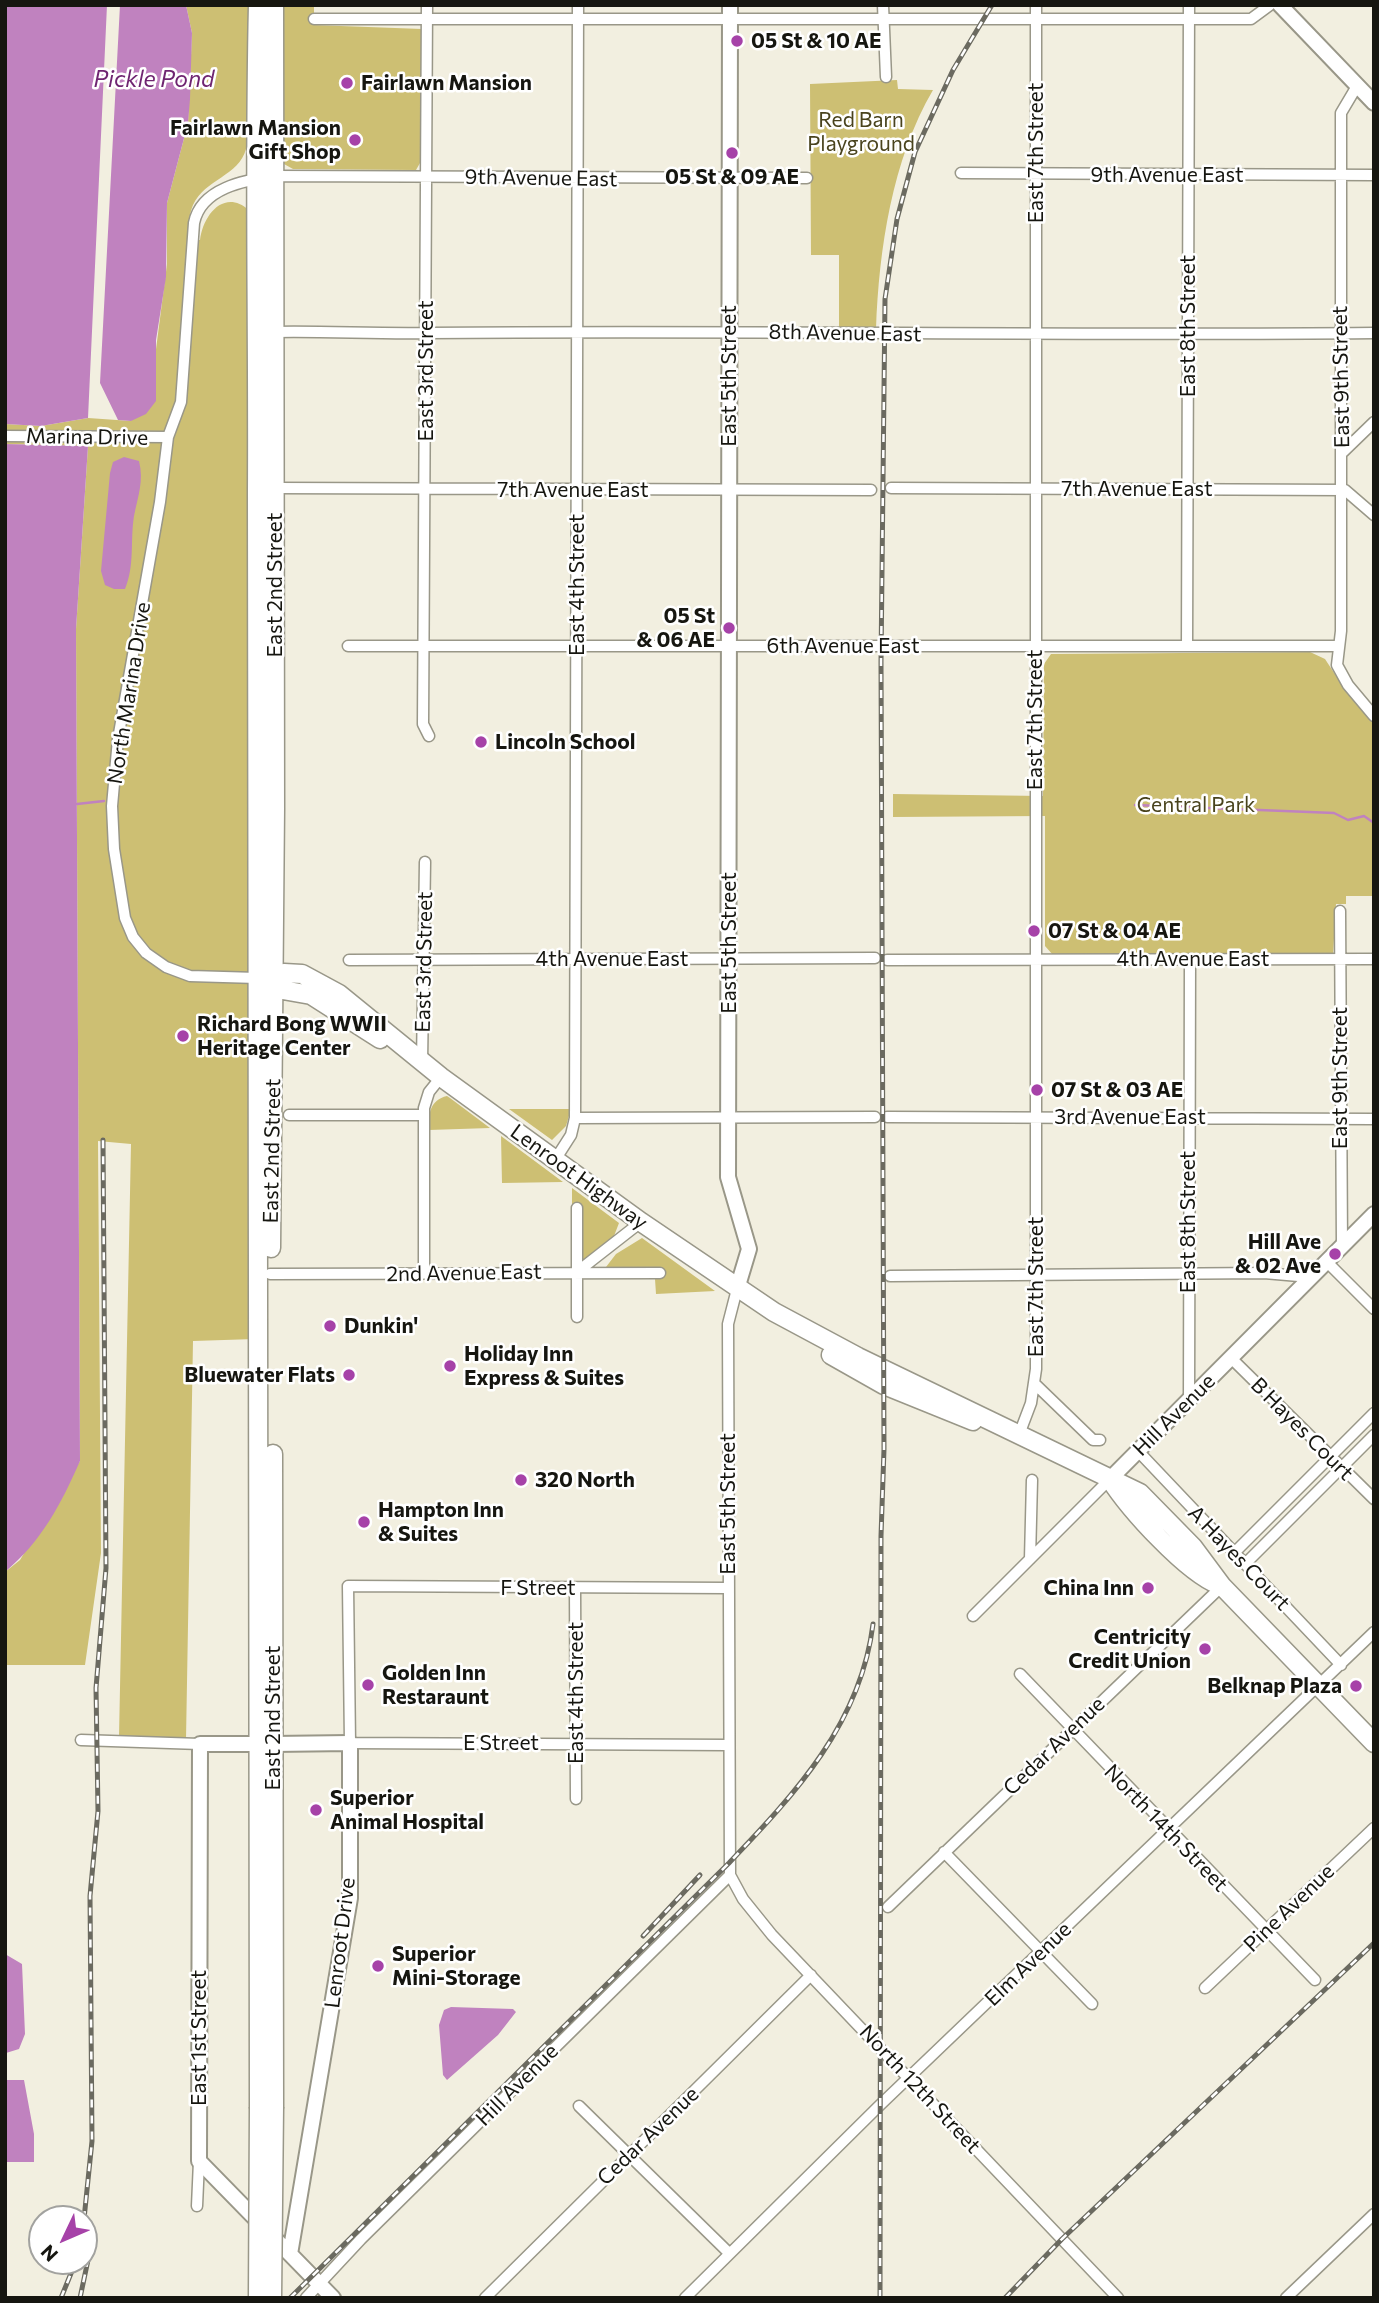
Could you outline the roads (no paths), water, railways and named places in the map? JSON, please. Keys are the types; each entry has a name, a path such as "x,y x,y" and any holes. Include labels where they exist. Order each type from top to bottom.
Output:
{"highway":[{"name":"East 2nd Street","path":"258,5 256,178 268,980"},
{"name":"East 2nd Street","path":"272,2298 267,2107 265,1274 276,488 274,5"},
{"name":"Lenroot Highway","path":"268,980 328,1003 391,1046 422,1063 737,1289 779,1325 884,1385 948,1413 999,1429 1020,1432 1110,1479"},
{"path":"1110,1479 1137,1514 1199,1574 1222,1586 1370,1742"},
{"name":"East 2nd Street","path":"258,2298 267,2107"}],"street":[{"name":"East 3rd Street","path":"427,5 423,724 429,736"},
{"name":"East 4th Street","path":"555,1160 571,1135 575,1118 578,960 578,5"},
{"path":"883,5 886,77"},
{"name":"East 7th Street","path":"1020,1432 1035,1384 1036,5"},
{"name":"East 8th Street","path":"1186,646 1189,5"},
{"path":"314,19 578,19 730,11 883,17 1251,19 1270,5"},
{"path":"1280,5 1374,103"},
{"name":"East 5th Street","path":"730,11 728,1177 749,1249 728,1324 730,1875"},
{"name":"East 9th Street","path":"1357,86 1340,114 1343,452 1340,490 1341,631 1336,658 1340,672 1374,716"},
{"name":"9th Avenue East","path":"961,173 1374,175"},
{"name":"9th Avenue East","path":"256,178 807,178"},
{"name":"North Marina Drive","path":"256,178 214,194 202,204 195,217 181,402 168,437 160,502 116,755 112,816 121,902 136,942 166,967 197,977 268,980"},
{"name":"8th Avenue East","path":"274,332 730,331 961,335 1036,332 1374,333"},
{"path":"1343,452 1374,422"},
{"name":"Marina Drive","path":"5,436 168,437"},
{"name":"7th Avenue East","path":"276,488 871,490"},
{"name":"7th Avenue East","path":"891,488 1340,490"},
{"path":"1340,490 1353,494 1374,514"},
{"name":"6th Avenue East","path":"348,646 1337,646"},
{"name":"East 3rd Street","path":"422,1063 425,862"},
{"name":"East 9th Street","path":"1340,911 1342,1246"},
{"name":"4th Avenue East","path":"349,960 875,958"},
{"name":"East 8th Street","path":"1189,1400 1190,959"},
{"name":"4th Avenue East","path":"887,960 1374,960"},
{"path":"424,1273 423,1115 426,1098 441,1077"},
{"path":"289,1115 423,1115"},
{"name":"3rd Avenue East","path":"887,1117 1374,1119"},
{"path":"575,1118 875,1118"},
{"path":"577,1208 577,1317"},
{"name":"Hill Avenue","path":"973,1616 1374,1214"},
{"path":"577,1272 641,1222"},
{"path":"1326,1261 1374,1308"},
{"name":"2nd Avenue East","path":"265,1274 660,1273"},
{"path":"890,1276 1188,1273 1296,1274 1310,1277"},
{"name":"B Hayes Court","path":"1231,1358 1374,1499"},
{"path":"1035,1384 1092,1439 1100,1440"},
{"path":"1234,1553 1374,1413"},
{"path":"1245,1564 1374,1435"},
{"name":"A Hayes Court","path":"1138,1451 1341,1665"},
{"path":"1030,1559 1032,1480"},
{"name":"F Street","path":"348,1586 727,1588"},
{"name":"Lenroot Drive","path":"290,2254 349,1898 348,1586"},
{"name":"Cedar Avenue","path":"888,1907 1222,1586"},
{"name":"East 4th Street","path":"575,1588 576,1799"},
{"name":"Elm Avenue","path":"685,2298 909,2078 1374,1632"},
{"name":"North 14th Street","path":"1020,1674 1315,1980"},
{"name":"E Street","path":"80,1740 200,1744 728,1745"},
{"name":"East 1st Street","path":"199,2161 200,1744"},
{"name":"Pine Avenue","path":"1205,1988 1374,1828"},
{"path":"944,1852 1092,2004"},
{"name":"Hill Avenue","path":"306,2298 730,1875"},
{"name":"North 12th Street","path":"730,1875 757,1917 1118,2298"},
{"name":"Cedar Avenue","path":"485,2298 811,1975"},
{"path":"579,2106 729,2253"},
{"path":"199,2161 332,2298"},
{"path":"197,2206 199,2161"},
{"path":"1286,2298 1374,2214"}],"water":[{"path":"5,5 107,5 88,418 41,426 5,424"},
{"name":"Pickle Pond","path":"120,5 186,5 192,33 188,123 167,203 166,277 156,340 156,401 146,414 131,421 118,420 100,383"},
{"path":"5,444 88,446 76,629 80,1461 40,1535 5,1572"},
{"path":"124,457 139,461 141,482 134,516 128,580 125,589 114,589 105,585 101,571 110,473 113,462"},
{"path":"5,1954 22,1964 25,2034 19,2049 6,2053"},
{"path":"451,2007 513,2009 516,2012 498,2035 447,2080 443,2075 439,2025 444,2010"},
{"path":"5,2080 24,2080 34,2134 34,2162 5,2162"}],"waterway":[{"path":"77,804 104,801"},
{"path":"1135,805 1334,813 1348,820 1364,816 1374,823"}],"railway":[{"path":"880,2298 881,1536 884,1449 881,662 885,299 897,219 915,152 953,70 992,5"},
{"path":"85,2205 92,2141 90,1896 98,1811 96,1688 106,1568 103,1140"},
{"path":"290,2298 729,1863 778,1810 821,1755 840,1725 866,1660 873,1624"},
{"path":"643,1936 700,1875"},
{"path":"1005,2298 1062,2239 1374,1943"},
{"path":"61,2298 70,2275"},
{"path":"80,2298 85,2275"}],"place":[{"name":"05 St & 10 AE","path":"737,41"},
{"name":"Fairlawn Mansion","path":"347,83"},
{"name":"Fairlawn Mansion Gift Shop","path":"355,140"},
{"name":"05 St & 09 AE","path":"732,153"},
{"name":"05 St & 06 AE","path":"729,628"},
{"name":"Lincoln School","path":"481,742"},
{"name":"07 St & 04 AE","path":"1034,931"},
{"name":"Richard Bong WWII Heritage Center","path":"183,1036"},
{"name":"07 St & 03 AE","path":"1037,1090"},
{"name":"Hill Ave & 02 Ave","path":"1335,1254"},
{"name":"Dunkin'","path":"330,1326"},
{"name":"Holiday Inn Express & Suites","path":"450,1366"},
{"name":"Bluewater Flats","path":"349,1375"},
{"name":"320 North","path":"521,1480"},
{"name":"Hampton Inn & Suites","path":"364,1522"},
{"name":"China Inn","path":"1148,1588"},
{"name":"Centricity Credit Union","path":"1205,1649"},
{"name":"Golden Inn Restaraunt","path":"368,1685"},
{"name":"Belknap Plaza","path":"1356,1686"},
{"name":"Superior Animal Hospital","path":"316,1810"},
{"name":"Superior Mini-Storage","path":"378,1966"}],"park label":[{"name":"Red Barn Playground","path":"861,132"},
{"name":"Central Park","path":"1196,805"}]}
